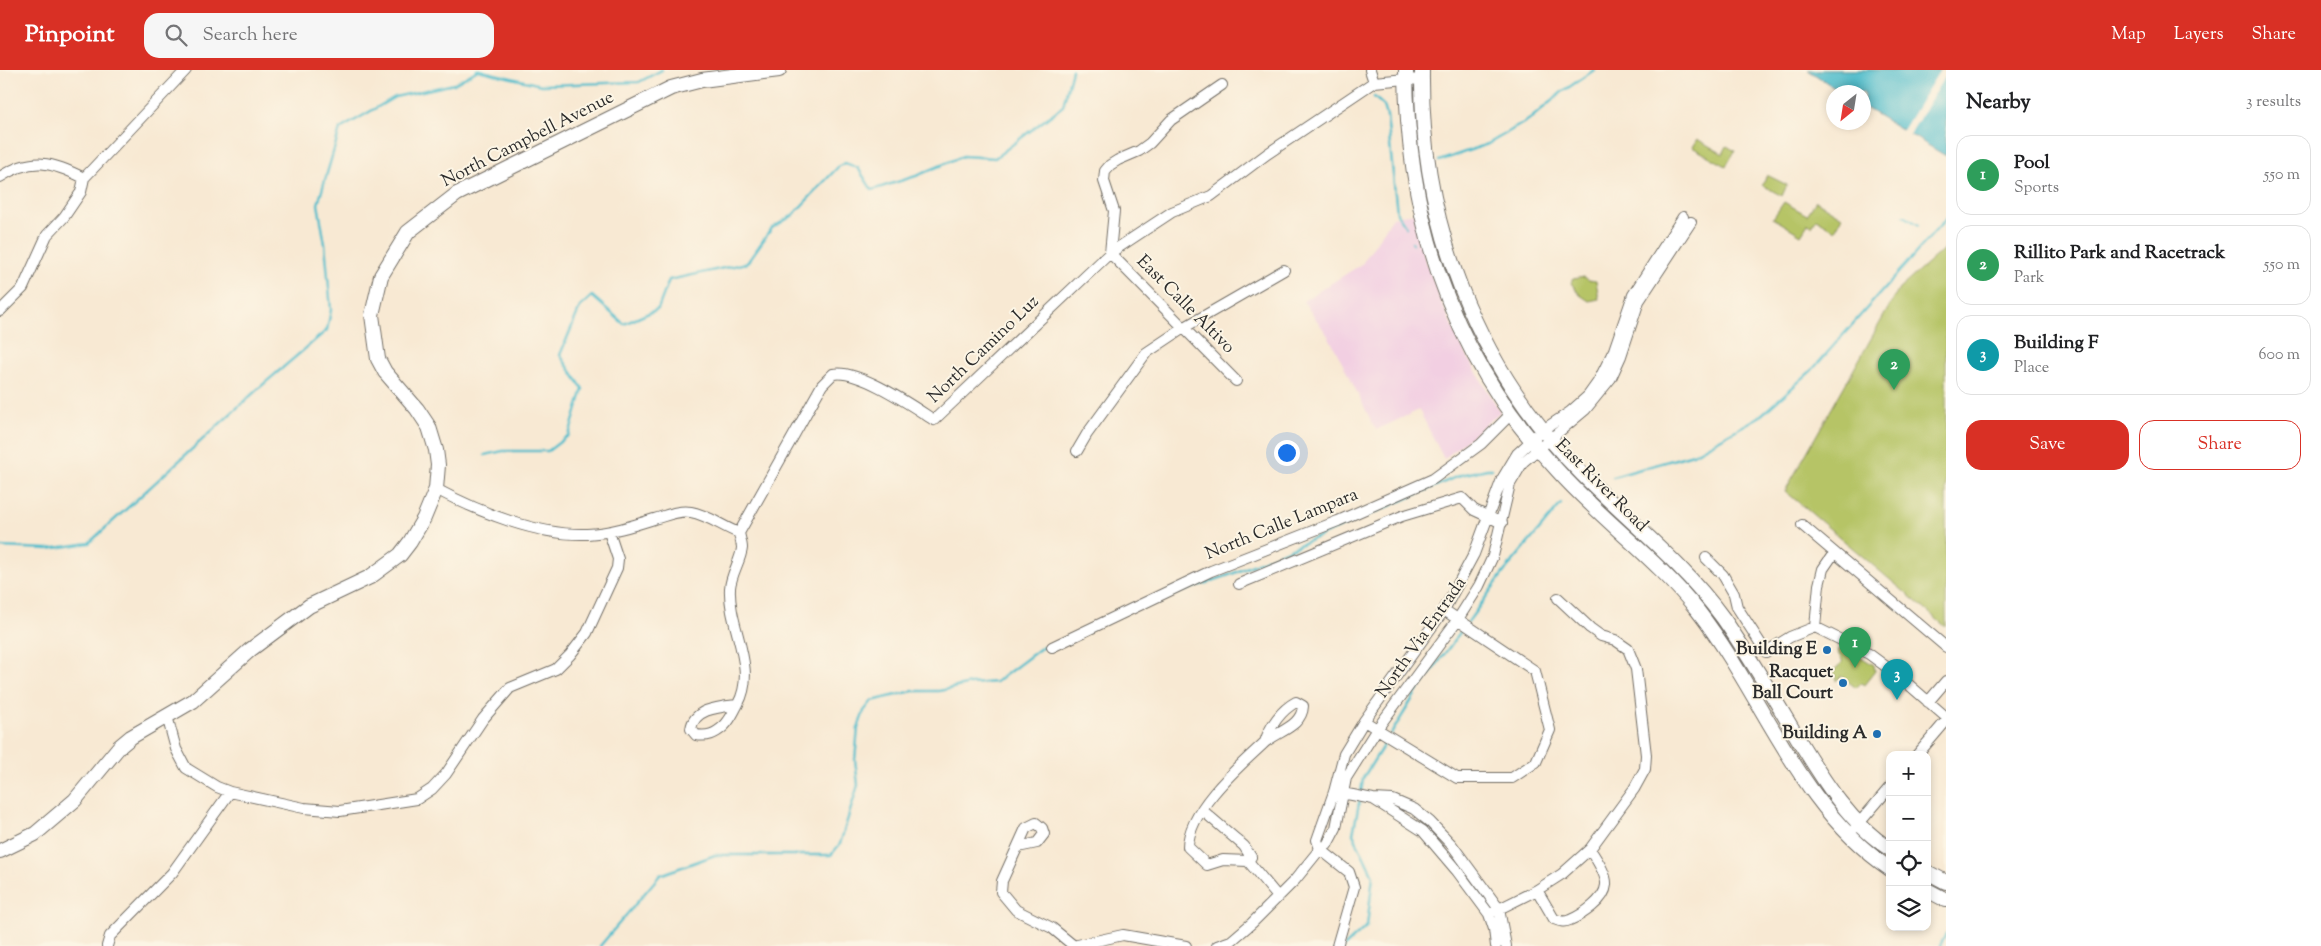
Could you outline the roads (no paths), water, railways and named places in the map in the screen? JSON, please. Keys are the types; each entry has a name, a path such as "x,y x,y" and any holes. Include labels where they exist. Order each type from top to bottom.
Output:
{"main road":[{"name":"North Campbell Avenue","path":"0,851 35,834 75,800 125,742 193,700 250,650 309,606 370,577 389,564 410,542 424,518 436,489 438,465 436,450 429,427 378,358 372,315 381,276 408,232 457,194 671,88 702,80 779,70"},
{"name":"East River Road","path":"1406,74 1409,148 1426,238 1445,294 1480,366 1534,444 1564,478 1672,582 1698,611 1826,810 1849,836 1886,866"},
{"name":"East River Road","path":"1422,75 1426,157 1435,202 1455,272 1485,343 1547,434 1582,474 1683,570 1715,608 1749,658 1824,780 1859,823 1886,846"},
{"path":"1931,874 1946,882"},
{"path":"1931,892 1946,900"}],"street":[{"path":"0,311 23,288 47,235 64,217 81,192 84,178 186,70"},
{"path":"1370,70 1374,82"},
{"name":"North Camino Luz","path":"739,533 827,379 834,374 850,374 906,402 934,420 1110,253 1172,212 1211,196 1267,154 1374,82 1406,74 1422,75"},
{"path":"1110,253 1114,211 1104,181 1105,171 1110,165 1140,151 1171,120 1222,85"},
{"path":"0,177 8,172 36,162 60,166 84,178"},
{"name":"North Via Entrada","path":"1339,793 1344,754 1364,721 1444,610 1474,554 1502,479 1517,454 1547,434 1588,396 1598,382 1614,350 1633,295 1687,220"},
{"name":"East Calle Altivo","path":"1110,253 1185,327 1236,381"},
{"path":"1077,451 1087,434 1146,353 1185,327 1284,270"},
{"name":"North Calle Lampara","path":"1052,647 1212,571 1338,521 1432,479 1481,444 1512,413"},
{"name":"North Via Entrada","path":"1320,849 1318,840 1346,778 1377,729 1458,619 1479,586 1492,556 1502,523 1510,484 1534,444"},
{"path":"436,489 472,508 536,527 572,534 609,532 676,512 690,512 704,516 739,533 742,548 734,567 730,589 734,621 740,642 745,686 742,697 737,705"},
{"path":"1239,584 1402,516 1462,498 1474,510 1502,523"},
{"path":"1802,525 1946,648"},
{"path":"167,716 176,749 186,768 217,787 230,792 304,808 340,811 417,799 425,795 446,774 483,719 510,688 556,669 587,633 617,568 618,559 609,532"},
{"path":"1815,627 1822,574 1834,553"},
{"path":"1706,558 1723,575 1734,594 1737,607 1766,652 1790,637 1815,627 1869,654 1900,677 1946,717"},
{"path":"1489,914 1537,890 1562,874 1590,849 1634,789 1645,769 1646,754 1636,669 1628,649 1615,640 1601,636 1590,628 1558,598"},
{"path":"1364,721 1457,778 1512,778 1536,762 1550,730 1535,671 1444,610"},
{"path":"1928,702 1946,681"},
{"path":"1920,751 1946,721"},
{"path":"1265,742 1219,788 1202,810 1191,828 1188,847 1207,865 1223,860 1248,861 1278,897"},
{"path":"107,946 110,936 172,873 230,792"},
{"path":"1849,836 1886,792"},
{"path":"1339,793 1373,799 1393,800 1414,810 1434,826 1452,845 1499,909 1506,946"},
{"path":"1373,799 1426,834 1457,871 1489,914 1496,946"},
{"path":"1202,810 1244,846 1251,857 1248,861"},
{"path":"1426,834 1434,826"},
{"path":"1018,847 1002,881 1002,892 1016,910 1052,928 1074,946 1123,935 1186,946"},
{"path":"1217,946 1231,941 1252,923 1313,860 1320,849 1349,872 1354,887 1338,946"},
{"path":"1537,890 1554,919 1561,922 1569,921 1599,900 1605,891 1607,883 1590,849"}],"water":[{"path":"1808,70 1946,70 1946,156 1871,111 1871,85 1830,85"}],"waterway":[{"path":"478,70 541,85 639,82 662,70"},
{"path":"0,547 48,549 89,543 259,388 327,330 331,310 325,244 318,204 340,129 395,97 454,84 478,70"},
{"path":"485,455 503,451 548,451 569,435 583,389 560,355 580,307 592,296 624,324 658,309 669,280 747,263 772,228 792,216 838,167 845,163 858,168 872,190 916,176 963,156 995,158 1063,106 1072,70"},
{"path":"1439,161 1488,144 1530,119 1562,92 1594,70"},
{"path":"1374,97 1384,106 1387,116 1397,213 1406,227"},
{"path":"1904,216 1919,225"},
{"path":"1613,477 1693,454 1759,417 1812,370 1946,219"},
{"path":"1169,596 1232,574 1461,475 1492,469"},
{"path":"1468,622 1504,572 1561,504"},
{"path":"1391,734 1416,693 1464,627"},
{"path":"600,946 660,875 715,855 831,855 840,844 858,785 855,760 858,728 864,711 872,701 913,691 939,691 970,684 996,682 1041,648 1050,647"},
{"path":"1361,793 1363,778 1388,738"},
{"path":"1345,946 1367,926 1373,876 1353,834 1360,798"},
{"path":"1940,946 1946,934"}],"place":[{"name":"Rillito Park and Racetrack","path":"1894,390"},
{"name":"Building E","path":"1827,650"},
{"name":"Pool","path":"1855,668"},
{"name":"Racquet Ball Court","path":"1843,683"},
{"name":"Building F","path":"1897,700"},
{"name":"Building A","path":"1877,734"}]}
